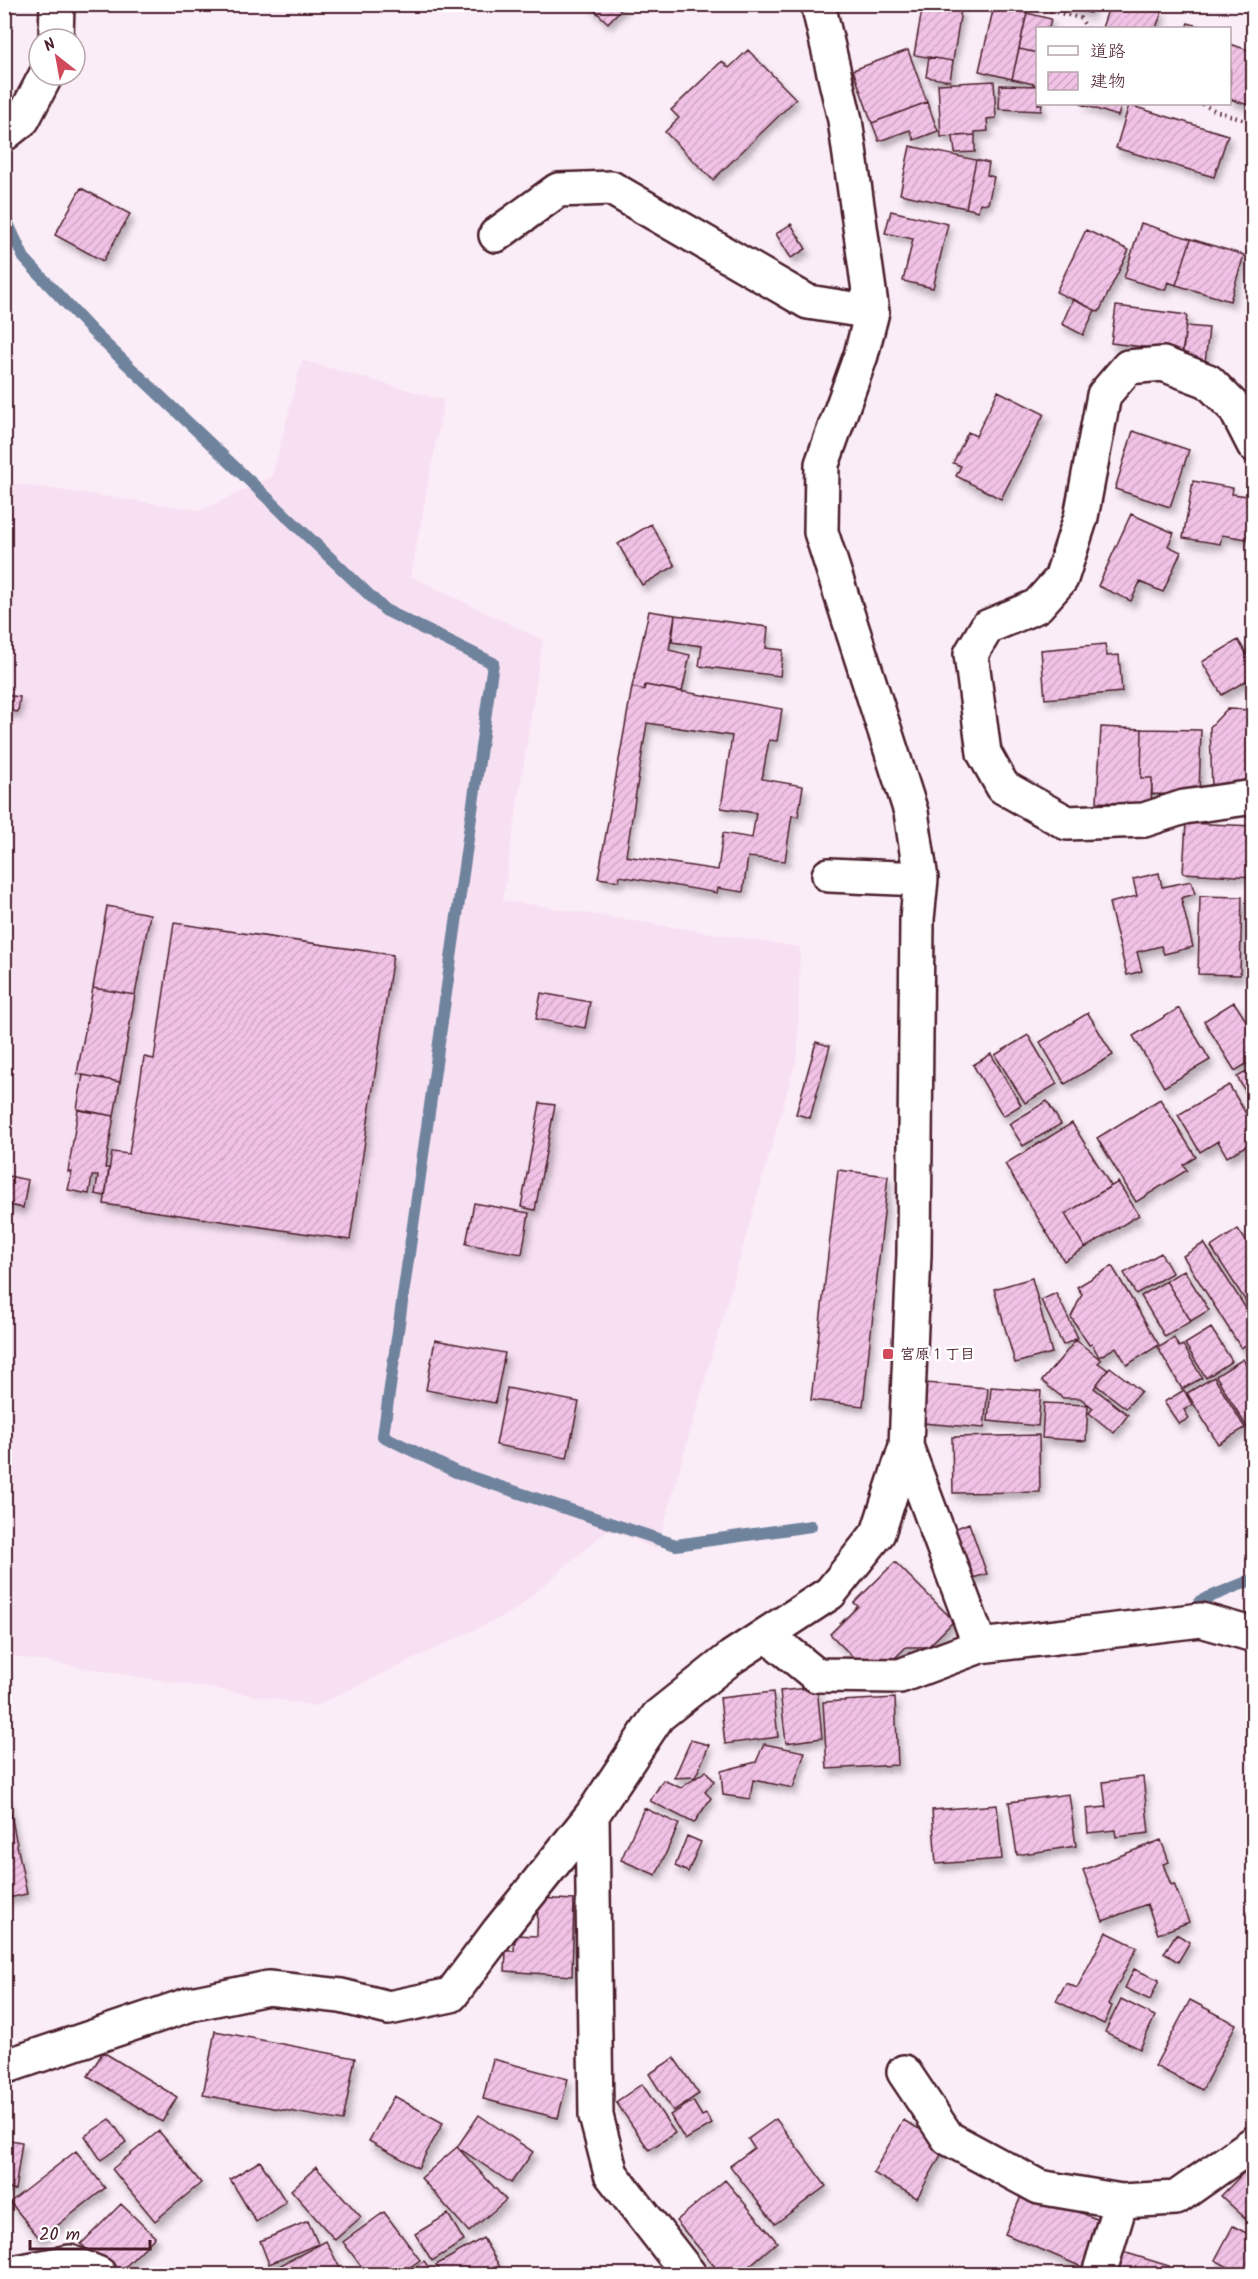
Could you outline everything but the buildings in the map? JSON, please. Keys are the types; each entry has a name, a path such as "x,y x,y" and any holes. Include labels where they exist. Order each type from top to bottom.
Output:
{"street":[{"path":"56,27 57,4"},
{"path":"4,2067 191,2004 268,1988 341,1996 389,2008 451,1995 592,1815 658,1716 732,1657 830,1593 878,1533 906,1446 914,1254 917,919 921,879 911,812 821,532 822,464 861,356 872,312 845,120 818,4"},
{"path":"4,134 23,119 40,87"},
{"path":"496,235 558,190 611,188 808,302 872,312"},
{"path":"1254,446 1235,408 1208,381 1163,364 1128,368 1104,394 1081,517 1061,579 1037,606 987,627 971,654 984,753 998,779 1003,787 1067,823 1144,820 1184,807 1254,797"},
{"path":"829,875 921,879"},
{"path":"906,1446 980,1646"},
{"path":"767,1635 816,1675 900,1676 980,1646 1201,1620 1254,1635"},
{"path":"592,1815 596,2116 610,2174 689,2274"},
{"path":"904,2072 948,2138 1039,2187 1120,2201 1176,2198 1254,2143"},
{"path":"1099,2274 1120,2201"},
{"path":"7,2274 70,2262 99,2274"}],"path":[{"path":"1021,4 1080,18 1086,27"},
{"path":"1204,105 1254,123"}],"shaded area":[{"path":"302,360 444,400 411,576 543,640 503,900 800,947 798,1054 657,1549 608,1530 514,1611 316,1706 5,1655 4,482 202,510 272,476"}],"waterway":[{"path":"4,215 24,258 92,331 385,610 493,663 383,1436 456,1472 676,1545 811,1526"},
{"path":"1200,1601 1254,1579"}],"place":[{"name":"宮原１丁目","path":"888,1354"}]}
